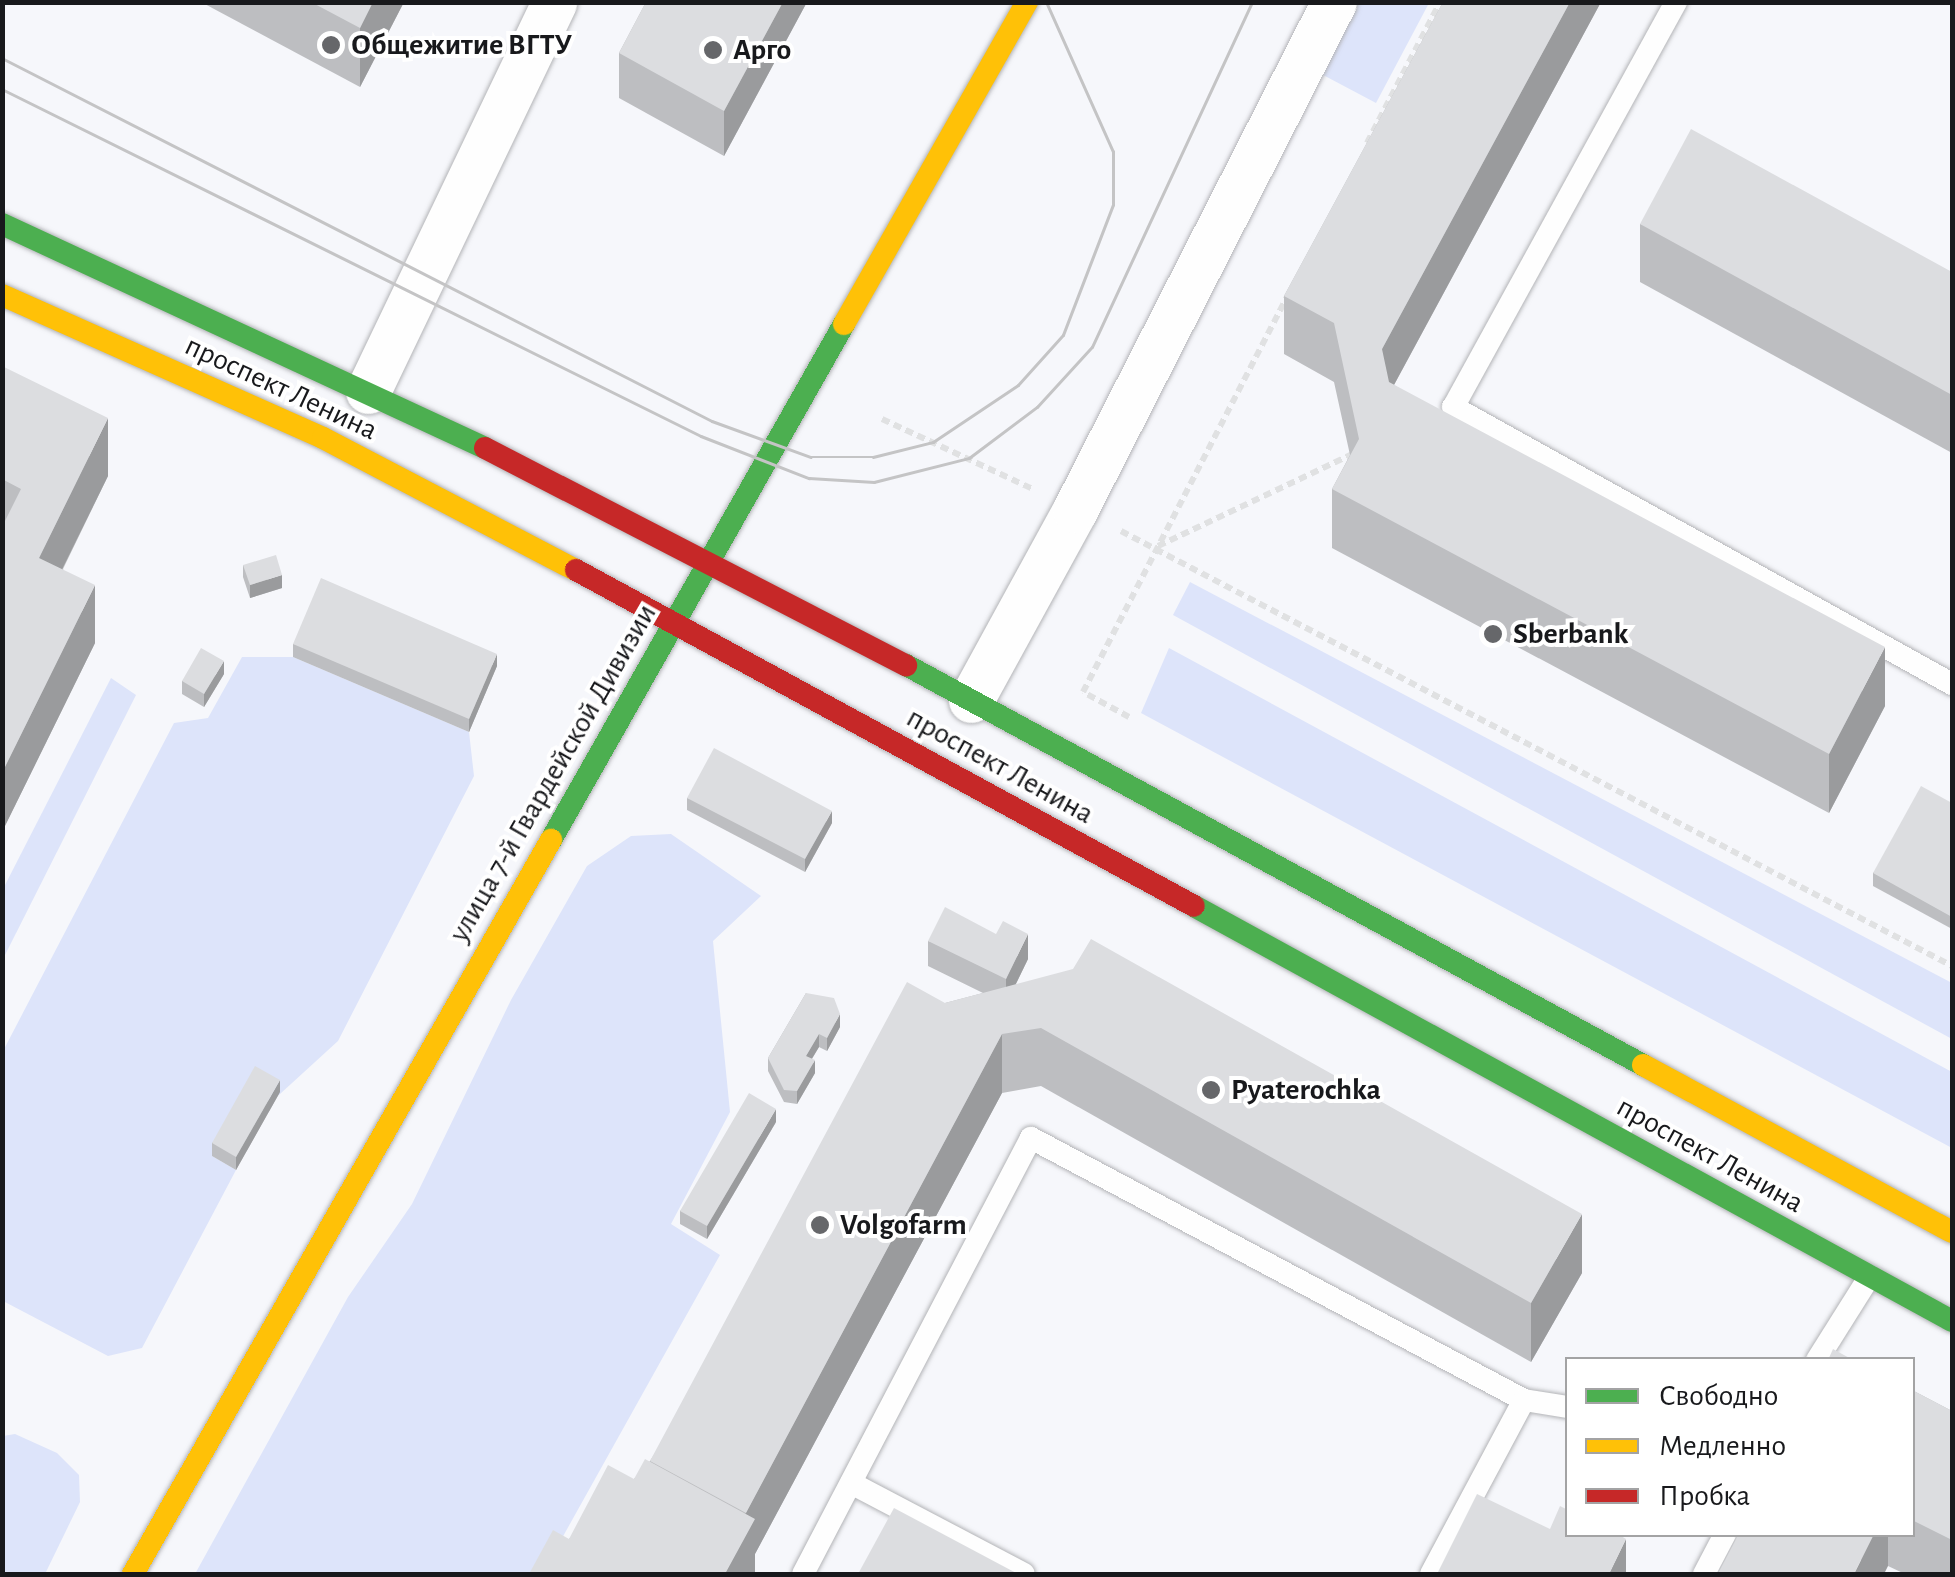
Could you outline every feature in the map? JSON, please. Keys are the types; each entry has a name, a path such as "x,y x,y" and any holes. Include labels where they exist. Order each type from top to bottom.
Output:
{"main road":[{"name":"улица 7-й Гвардейской Дивизии","path":"132,1574 1028,2"},
{"name":"проспект Ленина","path":"2,224 368,391 709,558 1952,1232"},
{"name":"проспект Ленина","path":"2,294 323,438 676,623 1952,1321"}],"street":[{"path":"368,391 554,2"},
{"path":"971,700 1076,510 1334,2"}],"lane":[{"path":"1676,2 1453,407 1952,684"},
{"path":"802,1574 1032,1138 1524,1400 1565,1407"},
{"path":"1818,1357 1870,1276"},
{"path":"1431,1574 1478,1506 1524,1400"},
{"path":"851,1482 1024,1574"},
{"path":"1704,1574 1722,1537"}],"path":[{"path":"1358,160 1440,2"},
{"path":"1083,692 1294,284"},
{"path":"882,419 1157,547 1952,966"},
{"path":"1157,547 1366,448"}],"shaded area":[{"path":"1342,3 1429,3 1376,103 1308,67"},
{"path":"1190,582 1952,983 1952,1039 1173,615"},
{"path":"1169,648 1952,1072 1952,1148 1141,713"},
{"path":"242,657 293,657 469,732 474,776 338,1041 212,1156 236,1170 142,1348 108,1356 3,1301 2,1053 174,723 208,718"},
{"path":"111,678 136,695 3,959 3,889"},
{"path":"671,834 761,896 713,941 730,1112 671,1224 720,1255 542,1574 195,1574 348,1297 412,1204 511,1000 587,866 631,836"},
{"path":"15,1434 57,1453 79,1475 80,1502 45,1574 3,1574 3,1436"}],"building":[{"path":"311,2 373,2 360,28"},
{"path":"646,2 783,2 724,111 619,53"},
{"path":"1443,2 1570,2 1382,349 1389,382 1885,647 1829,754 1332,489 1359,439 1334,323 1284,296"},
{"path":"1691,129 1952,272 1952,395 1640,224"},
{"path":"2,366 108,418 39,558 95,585 2,773 2,527 21,489 2,479"},
{"path":"276,555 282,575 250,585 243,565"},
{"path":"321,578 497,654 469,719 293,644"},
{"path":"201,648 224,661 204,694 182,681"},
{"path":"714,748 832,811 805,859 687,798"},
{"path":"1921,786 1952,803 1952,917 1873,873"},
{"path":"945,907 996,934 1003,921 1028,934 1006,979 928,941"},
{"path":"1091,939 1582,1214 1531,1303 1041,1028 1002,1034 746,1513 650,1461 907,982 945,1003 1073,969"},
{"path":"806,993 834,998 840,1014 827,1038 819,1034 806,1056 815,1060 797,1091 784,1090 768,1058"},
{"path":"255,1066 280,1080 236,1157 212,1143"},
{"path":"749,1093 776,1109 707,1226 680,1211"},
{"path":"1833,1349 1848,1357 1829,1357"},
{"path":"1915,1392 1952,1411 1952,1540 1915,1522"},
{"path":"645,1459 755,1519 725,1574 529,1574 553,1530 569,1539 608,1465 634,1479"},
{"path":"1477,1494 1550,1529 1560,1506 1565,1508 1565,1537 1626,1539 1609,1574 1437,1574"},
{"path":"894,1508 1018,1574 858,1574"},
{"path":"1737,1537 1872,1537 1854,1574 1718,1574"}],"tram line":[{"path":"2,58 712,421 811,457 873,457 933,442 1018,385 1063,335 1113,205 1113,152 1046,2"},
{"path":"2,89 701,436 809,478 874,482 969,458 1037,407 1092,347 1252,2"}],"traffic: fast":[{"path":"2,224 485,448"},
{"path":"551,840 844,324"},
{"path":"906,665 1643,1065"},
{"path":"1194,906 1952,1321"}],"traffic: slow":[{"path":"844,324 1027,2"},
{"path":"2,295 323,438 576,570"},
{"path":"133,1574 551,840"},
{"path":"1643,1065 1952,1232"}],"traffic: jam":[{"path":"485,448 906,665"},
{"path":"576,570 1194,906"}],"place":[{"name":"Общежитие ВГТУ","path":"331,45"},
{"name":"Арго","path":"713,50"},
{"name":"Sberbank","path":"1493,634"},
{"name":"Pyaterochka","path":"1211,1090"},
{"name":"Volgofarm","path":"820,1225"}]}
